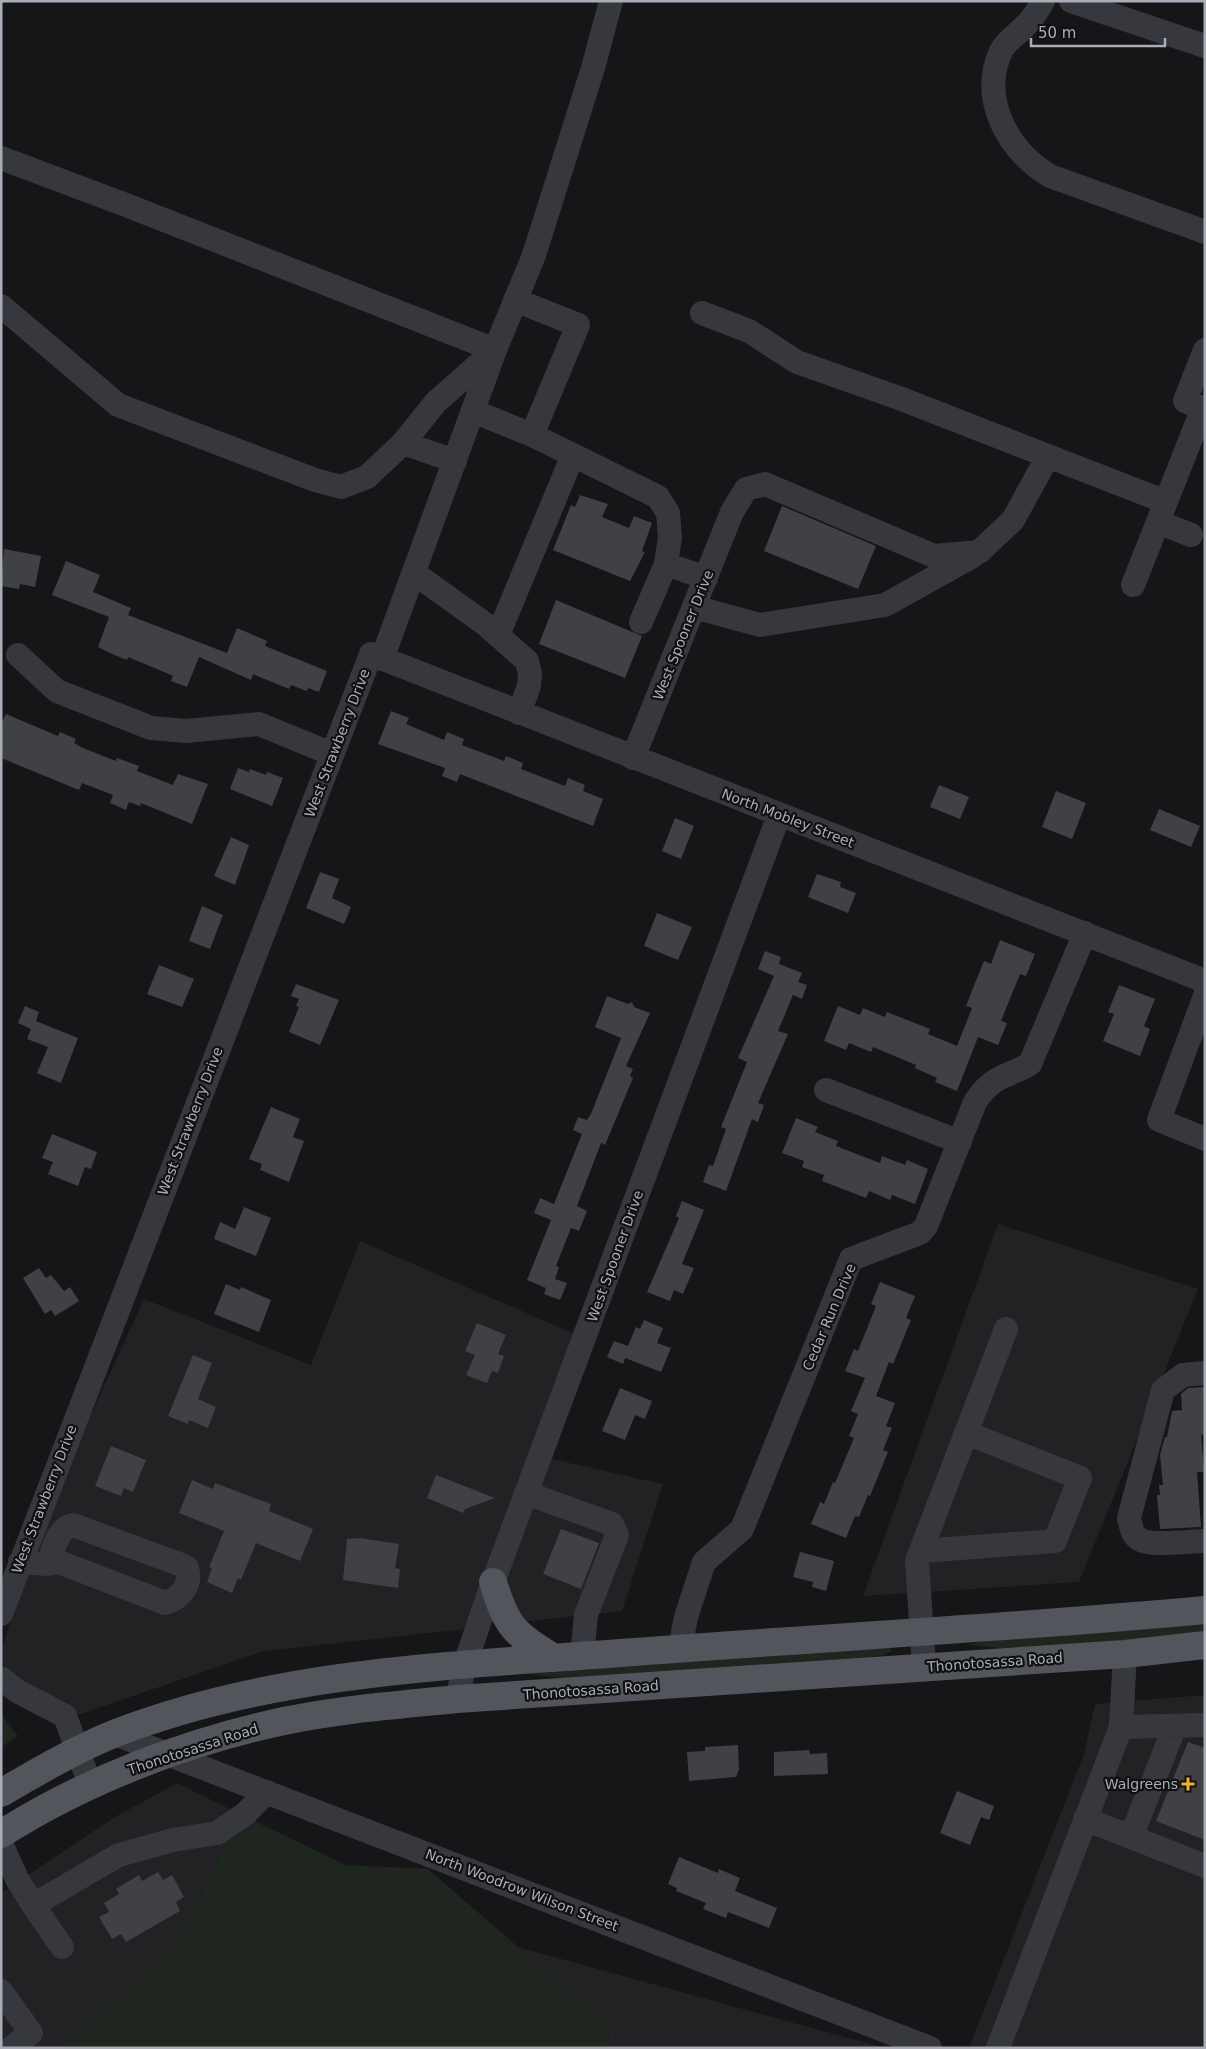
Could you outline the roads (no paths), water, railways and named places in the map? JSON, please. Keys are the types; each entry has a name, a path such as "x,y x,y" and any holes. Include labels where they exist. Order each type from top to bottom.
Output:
{"main road":[{"path":"493,1582 503,1613 512,1628 524,1639 554,1658"},
{"path":"1,1793 114,1734 233,1697 290,1685 365,1673 922,1630 1097,1620 1205,1610"},
{"name":"Thonotosassa Road","path":"1,1834 91,1787 170,1754 284,1721 349,1710 457,1699 1125,1654 1205,1645"}],"street":[{"name":"West Strawberry Drive","path":"1,1614 332,754 414,573 495,350 534,255 593,68 611,1"},
{"path":"1043,1 1026,26 1001,50 994,75 992,92 1000,121 1016,144 1030,161 1050,176 1205,232"},
{"path":"1071,1 1205,46"},
{"path":"1,158 495,350 436,402 403,443 367,478 341,487 315,480 118,405 1,306"},
{"path":"515,300 578,326 532,435"},
{"path":"702,313 749,331 796,362 858,382 1048,456 1162,512 1191,535"},
{"path":"1133,586 1162,512 1197,406 1205,350"},
{"path":"472,411 532,435 658,497 668,513 670,537 666,564 641,622"},
{"path":"403,443 455,461"},
{"path":"498,636 573,455"},
{"path":"694,607 760,625 885,605 979,552 1013,520 1048,456"},
{"name":"West Spooner Drive","path":"633,758 732,512 746,489 765,484 934,556 979,552"},
{"path":"666,564 706,578"},
{"path":"414,573 498,636 527,661 530,673 528,686 519,713"},
{"path":"18,655 57,691 151,728 186,731 259,724 332,754"},
{"name":"North Mobley Street","path":"377,657 1205,981"},
{"name":"West Spooner Drive","path":"457,1699 465,1664 493,1582 779,815"},
{"name":"Cedar Run Drive","path":"680,1648 686,1618 704,1562 742,1529 850,1259 920,1233 931,1219 975,1102 984,1088 999,1076 1015,1073 1030,1064 1085,933"},
{"path":"1205,996 1159,1120 1205,1139"},
{"path":"826,1090 960,1142"},
{"path":"924,1667 917,1562 1006,1328"},
{"path":"1205,1373 1183,1374 1163,1390 1129,1518 1132,1531 1138,1539 1148,1542 1205,1541"},
{"path":"920,1551 1055,1540 1080,1478 967,1433"},
{"path":"526,1493 612,1524 616,1529 617,1535 586,1615 582,1656"},
{"path":"20,1562 48,1564 59,1562 164,1603 173,1601 182,1595 189,1574 187,1568 182,1565 73,1525 65,1526 61,1531 48,1564"},
{"path":"998,2048 1121,1727 1125,1654"},
{"path":"1,1678 17,1691 65,1716 91,1787"},
{"path":"1121,1727 1205,1725"},
{"path":"1131,1837 1175,1726"},
{"name":"North Woodrow Wilson Street","path":"114,1734 170,1754 918,2046"},
{"path":"33,1905 119,1855 173,1840 217,1833 244,1814 267,1792"},
{"path":"1085,1819 1205,1866"},
{"path":"1,1843 17,1879 62,1947"},
{"path":"1,1991 31,2033 11,2048"}],"place":[{"name":"Walgreens","path":"1188,1784"}]}
